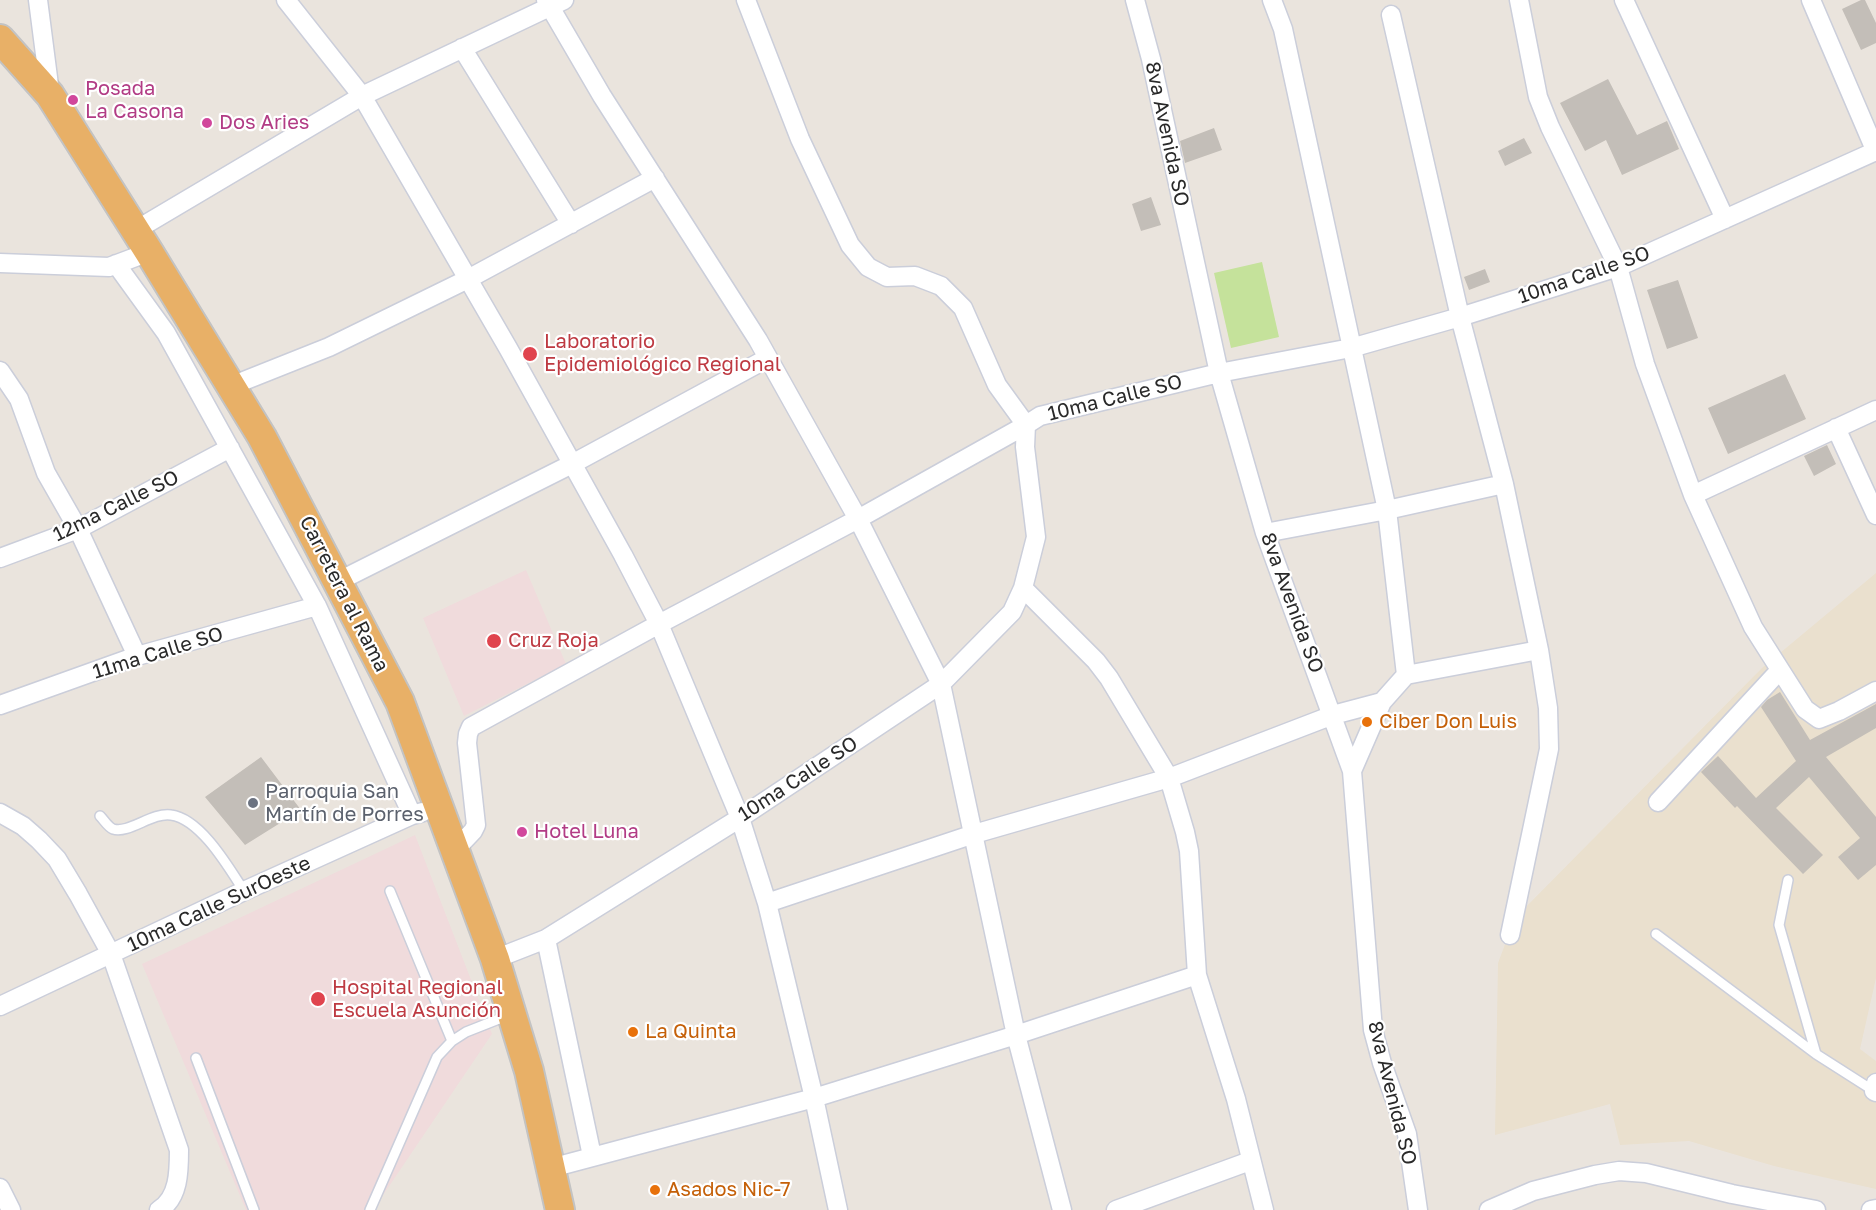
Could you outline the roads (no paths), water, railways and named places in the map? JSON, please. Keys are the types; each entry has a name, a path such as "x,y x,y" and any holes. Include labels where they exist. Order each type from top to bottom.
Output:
{"highway":[{"name":"Carretera al Rama","path":"0,39 50,95 143,241 262,437 400,702 495,959 529,1071 560,1210"}],"street":[{"path":"38,0 50,95"},
{"path":"286,0 362,96 468,279 659,624 740,818 767,903 814,1098 838,1210"},
{"path":"454,851 476,825 467,743 471,727 858,519 1026,425 997,385 963,308 941,286 915,276 887,277 868,267 850,245 800,139 746,0"},
{"name":"8va Avenida SO","path":"1135,0 1151,59 1219,373 1265,533 1353,771 1373,1030 1407,1134 1418,1210"},
{"path":"1272,0 1283,29 1387,510 1406,675"},
{"path":"1519,0 1538,97 1550,127 1618,267 1645,364 1693,495 1753,627 1805,709 1819,719 1876,691"},
{"path":"1624,0 1725,219"},
{"path":"1811,0 1876,151"},
{"path":"0,263 109,267 116,264 143,241 362,96 553,2 602,96 758,339 858,519 941,684 1016,1035 1062,1210"},
{"path":"1391,15 1460,317 1504,484 1539,650 1548,708 1549,749 1510,935"},
{"path":"462,48 571,224"},
{"name":"10ma Calle SO","path":"495,959 546,939 740,818 941,684 1011,612 1023,588 1036,537 1025,447 1026,425 1040,416 1219,373 1351,348 1460,317 1618,267 1876,151"},
{"path":"231,386 329,347 468,279 655,178"},
{"path":"116,264 165,333 317,606 412,815"},
{"path":"337,582 572,464 768,358"},
{"path":"0,371 20,399 46,473 78,529 137,656"},
{"path":"1693,495 1876,410"},
{"path":"1836,428 1876,515"},
{"name":"12ma Calle SO","path":"0,558 78,529 230,448"},
{"path":"1265,533 1387,510 1504,484"},
{"path":"1023,588 1102,668 1169,778 1189,851 1197,975 1236,1099 1264,1210"},
{"name":"11ma Calle SO","path":"0,705 137,656 317,606"},
{"path":"1353,771 1382,702 1406,675 1539,650"},
{"path":"1658,802 1780,670"},
{"path":"767,903 974,834 1169,778 1333,714 1382,702"},
{"name":"10ma Calle SurOeste","path":"0,1006 412,815 440,807"},
{"path":"0,813 31,833 57,859 111,954 179,1150 179,1176 172,1196 159,1210"},
{"path":"546,939 592,1156"},
{"path":"551,1168 814,1098 1197,975"},
{"path":"1116,1210 1251,1161"},
{"path":"1489,1210 1533,1191 1619,1171 1646,1173 1732,1194 1816,1210"},
{"path":"0,1188 11,1210"},
{"path":"1871,1210 1876,1209"}],"lane":[{"path":"100,816 110,827 120,830 160,814 173,815 187,822 204,835 222,856 244,891"},
{"path":"1788,880 1779,925 1816,1054"},
{"path":"390,891 452,1041"},
{"path":"1656,934 1816,1054 1875,1089"},
{"path":"370,1210 437,1057 452,1041 479,1026 512,1014"},
{"path":"196,1058 254,1210"}],"place":[{"name":"Posada La Casona","path":"73,100"},
{"name":"Dos Aries","path":"207,123"},
{"name":"Laboratorio Epidemiológico Regional","path":"530,354"},
{"name":"Cruz Roja","path":"494,641"},
{"name":"Ciber Don Luis","path":"1367,722"},
{"name":"Parroquia San Martín de Porres","path":"253,803"},
{"name":"Hotel Luna","path":"522,832"},
{"name":"Hospital Regional Escuela Asunción","path":"318,999"},
{"name":"La Quinta","path":"633,1032"},
{"name":"Asados Nic-7","path":"655,1190"}]}
